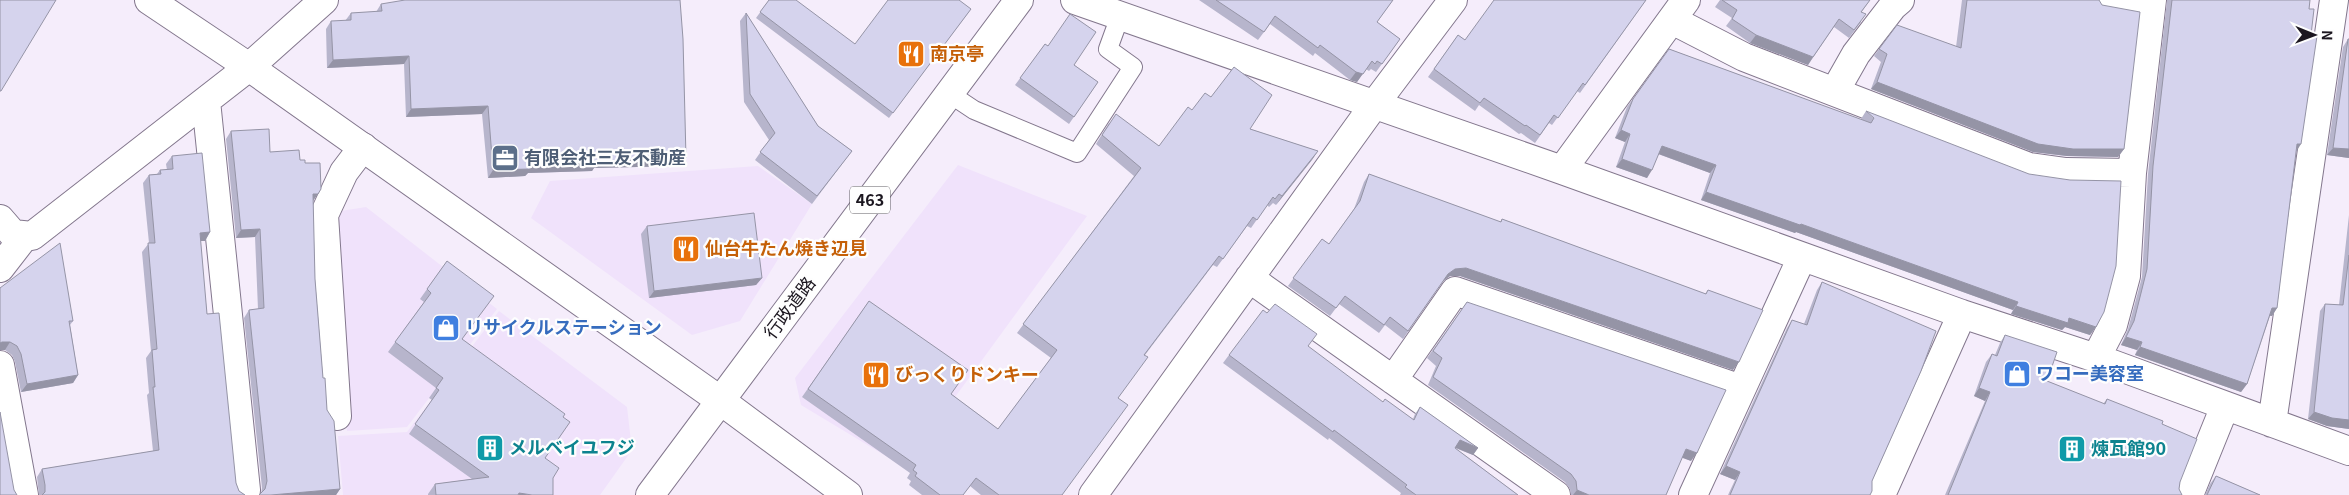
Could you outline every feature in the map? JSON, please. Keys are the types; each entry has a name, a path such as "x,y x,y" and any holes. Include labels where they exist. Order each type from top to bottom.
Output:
{"main road":[{"path":"149,0 249,67 721,401 848,495"},
{"path":"0,219 13,234 24,237 32,236 249,67 324,0"},
{"name":"行政道路","path":"650,495 1019,0"},
{"path":"1075,0 1562,170 1962,314 2096,358 2349,451"},
{"path":"1093,495 1139,443 1249,278 1374,105 1453,0"},
{"path":"1835,91 1856,54 1893,6 1900,0"},
{"path":"2096,358 2113,325 2126,276 2132,173 2151,3 2106,0"},
{"path":"2272,423 2334,0"},
{"path":"1562,170 1679,10 1744,58 1835,91 2029,167 2066,172 2132,173"},
{"path":"206,101 246,490"},
{"path":"337,416 324,215 344,172 362,147"},
{"path":"0,268 24,237"},
{"path":"1693,495 1802,257"},
{"path":"1249,278 1556,495"},
{"path":"1393,380 1455,292 1741,389"},
{"path":"1881,495 1962,314"},
{"path":"0,365 8,456 24,495"},
{"path":"2189,495 2225,406"}],"lane":[{"path":"950,94 974,110 1077,152 1133,67 1108,49 1120,16"}],"shaded area":[{"path":"958,165 1087,216 904,467 801,405 795,378"},
{"path":"758,166 812,204 740,321 692,335 531,218 550,181"},
{"path":"366,207 497,309 407,427 347,431 334,220 341,211"},
{"path":"499,311 627,407 632,450 600,495 343,495 338,436 407,432"}],"building":[{"path":"0,0 56,0 1,91 0,91"},
{"path":"405,0 680,0 683,39 686,158 530,165 530,169 493,170 488,106 411,109 409,56 333,60 331,21 351,20 351,13 382,11 381,4"},
{"path":"769,0 796,0 855,44 888,0 959,0 971,9 893,113 760,12"},
{"path":"1216,0 1393,0 1377,22 1400,39 1382,64 1377,61 1375,64 1372,61 1363,74 1356,72 1320,45 1318,48 1275,16 1264,32"},
{"path":"1494,0 1646,0 1585,85 1583,83 1558,118 1554,115 1540,135 1484,98 1480,103 1434,69 1458,35 1465,40"},
{"path":"1722,0 1870,0 1861,12 1866,14 1854,30 1839,19 1813,57 1756,35 1732,19 1737,10"},
{"path":"1967,0 2099,0 2102,5 2140,12 2124,149 2073,149 2038,144 1877,82 1887,54 1879,49 1897,25 1961,48"},
{"path":"2172,0 2310,0 2309,9 2314,9 2311,35 2317,36 2301,144 2297,144 2277,308 2272,308 2247,384 2140,347 2142,342 2126,337 2134,321 2147,269 2153,166"},
{"path":"746,13 818,126 852,151 817,196 760,152 775,133 750,94"},
{"path":"1070,14 1096,32 1074,65 1098,82 1074,117 1020,78 1045,44 1048,46"},
{"path":"2348,39 2349,149 2333,148"},
{"path":"1669,49 1871,123 1874,118 1866,111 2029,174 2070,180 2121,181 2116,266 2104,312 2096,327 2069,318 2068,323 2016,306 2018,302 1706,192 1716,165 1662,146 1652,170 1622,159 1630,134 1621,130 1633,99"},
{"path":"1234,67 1272,95 1250,129 1318,151 1282,196 1279,194 1275,199 1273,197 1257,220 1253,217 1223,259 1219,256 1144,355 1148,357 1118,398 1128,405 1062,495 999,495 976,478 963,495 940,495 915,476 917,473 913,470 916,465 808,389 869,301 968,370 951,394 998,429 1057,350 1023,324 1141,168 1102,135 1116,114 1159,146 1188,107 1192,110 1205,93 1211,97"},
{"path":"269,129 270,152 299,150 300,160 305,160 305,163 320,163 321,189 318,194 313,194 315,279 323,378 325,378 327,410 334,421 340,489 259,495 265,489 267,481 249,310 264,308 260,229 241,230 231,131"},
{"path":"202,153 210,232 200,233 207,314 219,313 236,483 239,491 245,495 42,495 45,492 45,485 42,469 159,450 153,387 155,387 152,350 157,349 148,243 155,243 149,175 161,174 160,170 173,169 172,156"},
{"path":"1369,174 1501,222 1502,219 1706,294 1708,290 1763,310 1739,362 1466,268 1455,269 1448,274 1408,331 1390,317 1384,325 1345,296 1336,308 1293,278 1322,239 1329,244 1360,201"},
{"path":"754,213 762,278 654,291 647,226"},
{"path":"60,243 73,321 69,321 78,375 27,384 21,354 17,346 10,342 0,343 0,288"},
{"path":"2349,255 2349,420 2332,418 2314,412 2325,304 2343,305"},
{"path":"447,261 494,296 462,339 565,414 563,417 570,422 545,458 559,468 553,478 553,495 519,493 518,495 436,495 435,484 489,477 415,424 439,390 436,388 443,378 395,342 431,293 427,289"},
{"path":"1822,282 1936,331 1921,371 1872,481 1872,491 1870,495 1730,495 1740,472 1726,466 1792,320 1807,325"},
{"path":"1467,302 1726,390 1697,453 1686,449 1666,495 1589,495 1577,490 1576,481 1571,474 1433,377 1442,358 1433,351"},
{"path":"1275,304 1317,334 1308,346 1383,402 1385,399 1414,420 1420,407 1478,448 1460,440 1455,448 1518,495 1416,495 1405,487 1407,485 1334,430 1333,432 1229,355 1263,310 1267,313"},
{"path":"2005,335 2057,352 2047,381 2105,404 2107,399 2163,421 2162,424 2197,439 2180,482 2179,489 2182,495 1948,495 1990,392 1979,388 1992,354 1997,356"},
{"path":"0,412 14,490 17,495 0,495"},
{"path":"2216,476 2260,495 2207,495"}],"place":[{"name":"南京亭","path":"911,54"},
{"name":"有限会社三友不動産","path":"505,158"},
{"name":"仙台牛たん焼き辺見","path":"686,249"},
{"name":"リサイクルステーション","path":"446,328"},
{"name":"ワコー美容室","path":"2017,374"},
{"name":"びっくりドンキー","path":"876,375"},
{"name":"メルベイユフジ","path":"490,448"},
{"name":"煉瓦館90","path":"2072,449"}]}
